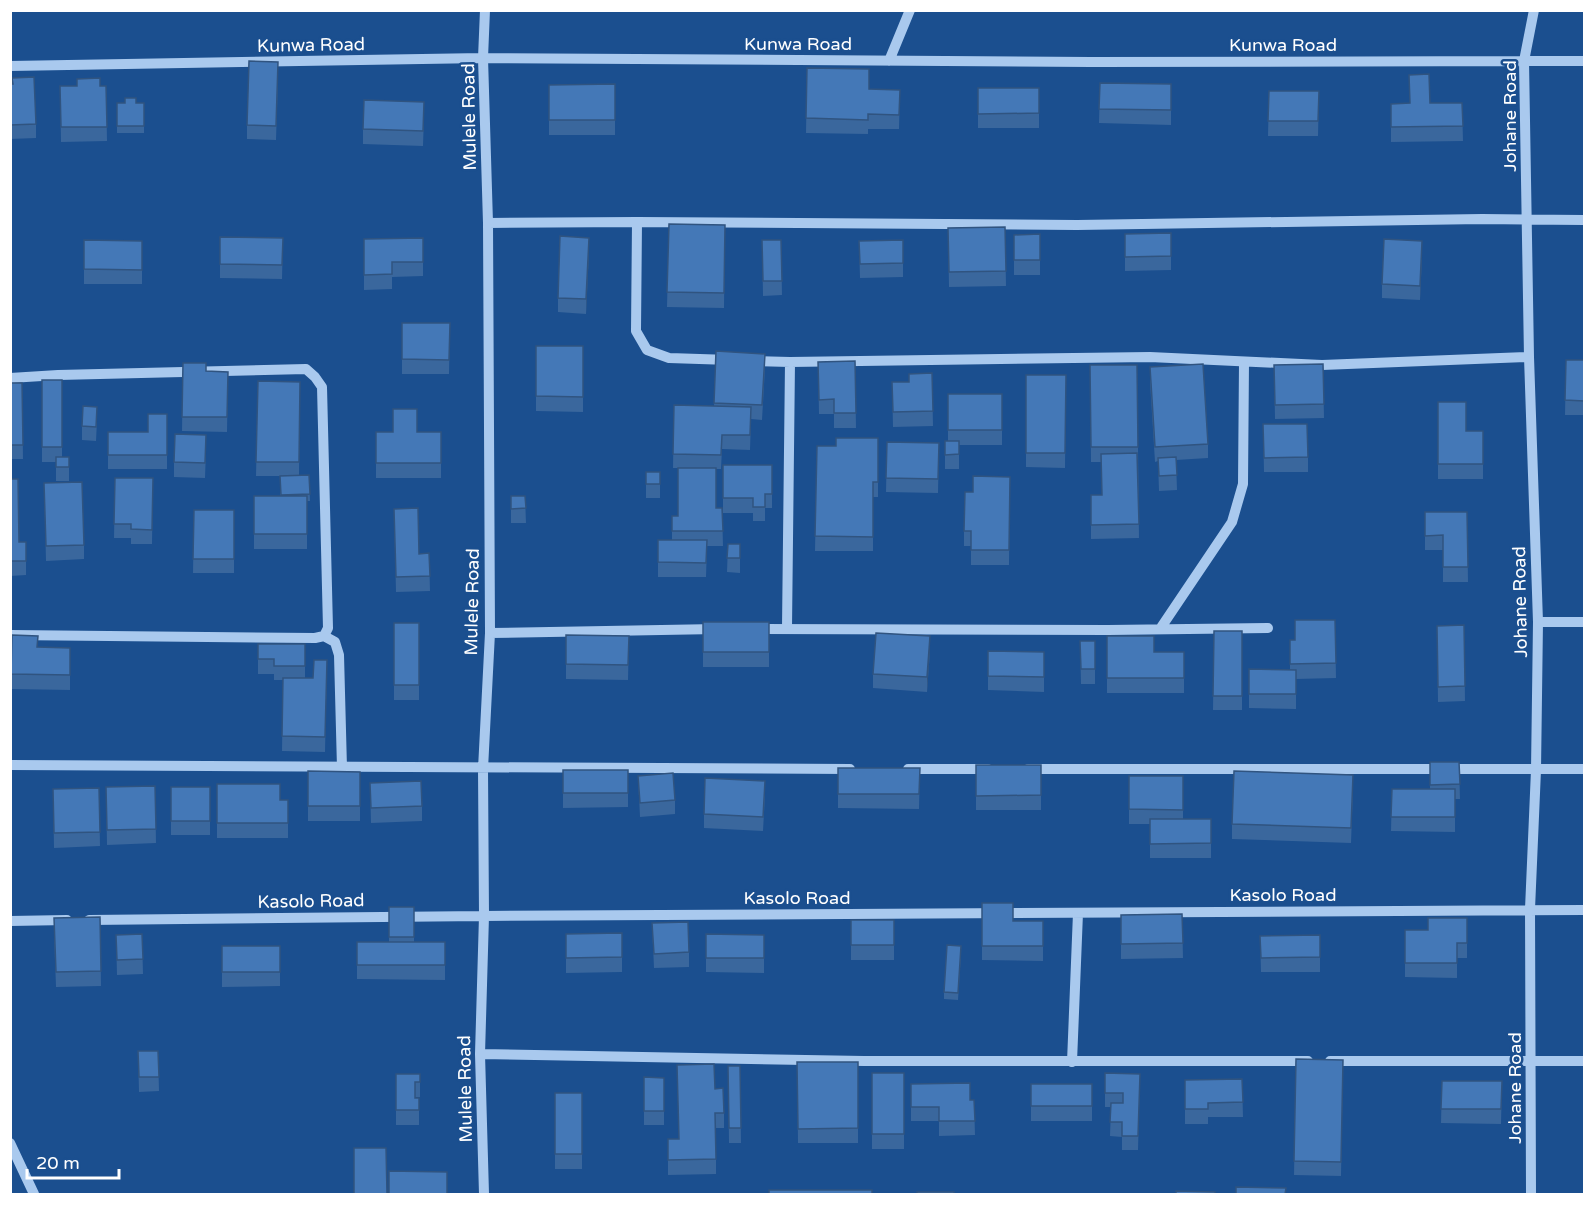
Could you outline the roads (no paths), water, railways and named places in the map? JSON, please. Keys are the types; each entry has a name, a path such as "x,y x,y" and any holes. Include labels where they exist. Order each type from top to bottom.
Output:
{"street":[{"name":"Mulele Road","path":"484,1194 480,1054 484,916 483,769 490,633 488,223 483,58 485,10"},
{"path":"889,61 910,10"},
{"name":"Johane Road","path":"1531,1194 1530,909 1536,770 1538,622 1529,357 1524,61 1534,10"},
{"name":"Kunwa Road","path":"10,66 483,58 889,61 1584,61"},
{"path":"488,223 1077,225 1584,220"},
{"path":"637,222 636,331 647,350 669,358 790,362 1150,357 1322,365 1529,357"},
{"path":"787,628 790,362"},
{"path":"1160,629 1232,522 1243,484 1244,362"},
{"path":"10,378 306,369 315,376 322,387 328,628 324,636"},
{"path":"1538,622 1584,622"},
{"path":"740,629 1268,628"},
{"path":"490,633 728,629"},
{"path":"10,635 315,638 324,636 335,642 339,655 342,768"},
{"path":"10,765 866,769"},
{"path":"902,769 998,769"},
{"path":"1022,769 1584,769"},
{"name":"Kasolo Road","path":"10,921 1584,910"},
{"path":"1072,1062 1078,913"},
{"path":"480,1054 1072,1062 1584,1061"},
{"path":"10,1143 34,1194"}]}
